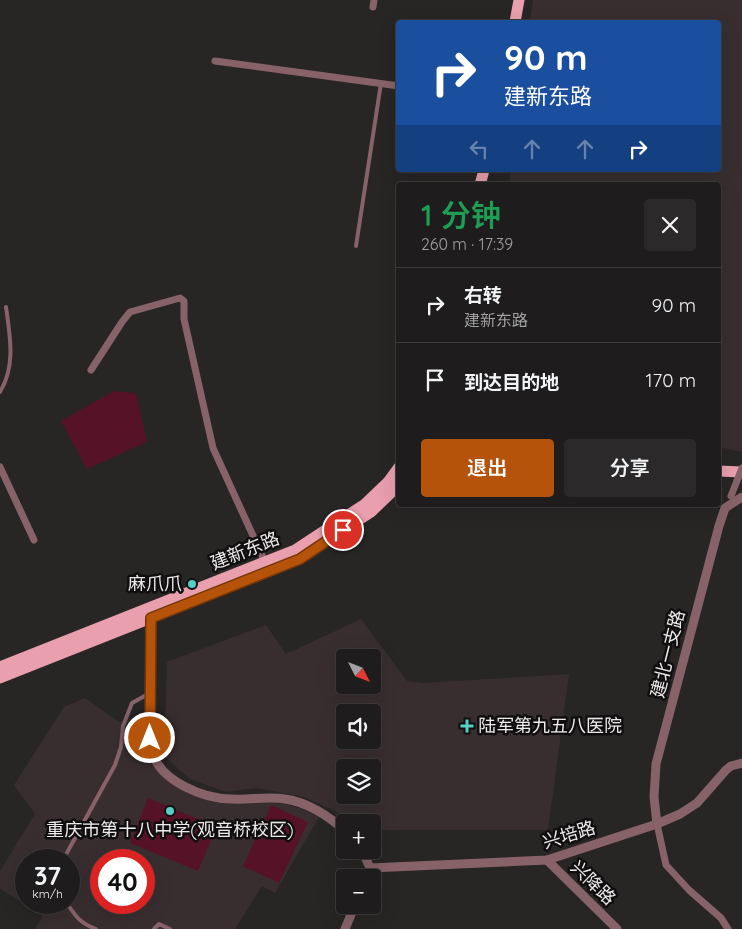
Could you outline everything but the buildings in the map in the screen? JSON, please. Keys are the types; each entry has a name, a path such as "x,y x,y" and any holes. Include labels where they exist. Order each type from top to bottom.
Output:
{"main road":[{"path":"514,20 519,0"},
{"name":"建新东路","path":"0,678 295,550 365,504 388,482 396,471"},
{"path":"721,471 742,472"},
{"name":"建新东路","path":"0,667 300,559 371,512 396,488"}],"street":[{"path":"214,61 396,86"},
{"path":"91,370 130,312 180,298 184,301 184,319 213,448 265,562"},
{"path":"0,467 34,540"},
{"name":"建北一支路","path":"657,824 654,797 656,764 712,549 730,492 742,468"},
{"path":"725,508 742,497"},
{"path":"151,613 150,693 152,751 156,763 162,772 172,780 218,798 268,797 287,799 304,804 322,813 336,824"},
{"name":"兴培路","path":"370,868 547,860 657,824 689,809 703,797 726,770 742,762"},
{"path":"657,824 666,865 689,890 720,918 728,929"},
{"path":"366,859 370,868"},
{"name":"兴降路","path":"547,860 617,929"},
{"path":"344,929 351,914"}],"lane":[{"path":"356,246 381,83"},
{"path":"0,392 5,384 12,351 6,307"},
{"path":"69,849 116,765 121,746 123,726 132,703 150,693"},
{"path":"74,914 84,924 96,929"},
{"path":"154,929 159,924 170,929"}],"path":[{"path":"721,490 730,492"}],"shaded area":[{"path":"533,0 742,0 742,452 721,447 721,182 509,182 511,172 721,172 721,20 530,20"},
{"path":"114,391 134,393 137,397 147,442 87,469 61,421"},
{"name":"陆军第九五八医院","path":"361,619 407,681 423,683 569,674 548,830 381,830 381,814 339,814 304,797 256,788 226,792 190,779 164,756 167,662 266,625 286,654"},
{"name":"重庆市第十八中学(观音桥校区)","path":"85,698 119,722 146,713 148,752 152,765 169,783 203,798 286,804 319,817 275,893 262,886 235,929 35,929 43,915 41,914 80,914 80,849 15,849 15,898 0,889 0,871 35,814 14,785 64,707"},
{"path":"148,798 217,827 198,871 155,853 155,849 145,849 130,843"},
{"path":"271,805 308,822 279,883 243,866"}],"place":[{"name":"麻爪爪","path":"192,584"},
{"name":"陆军第九五八医院","path":"467,726"},
{"name":"重庆市第十八中学(观音桥校区)","path":"170,811"}],"route":[{"path":"150,738 151,618 300,559 343,530"}]}
